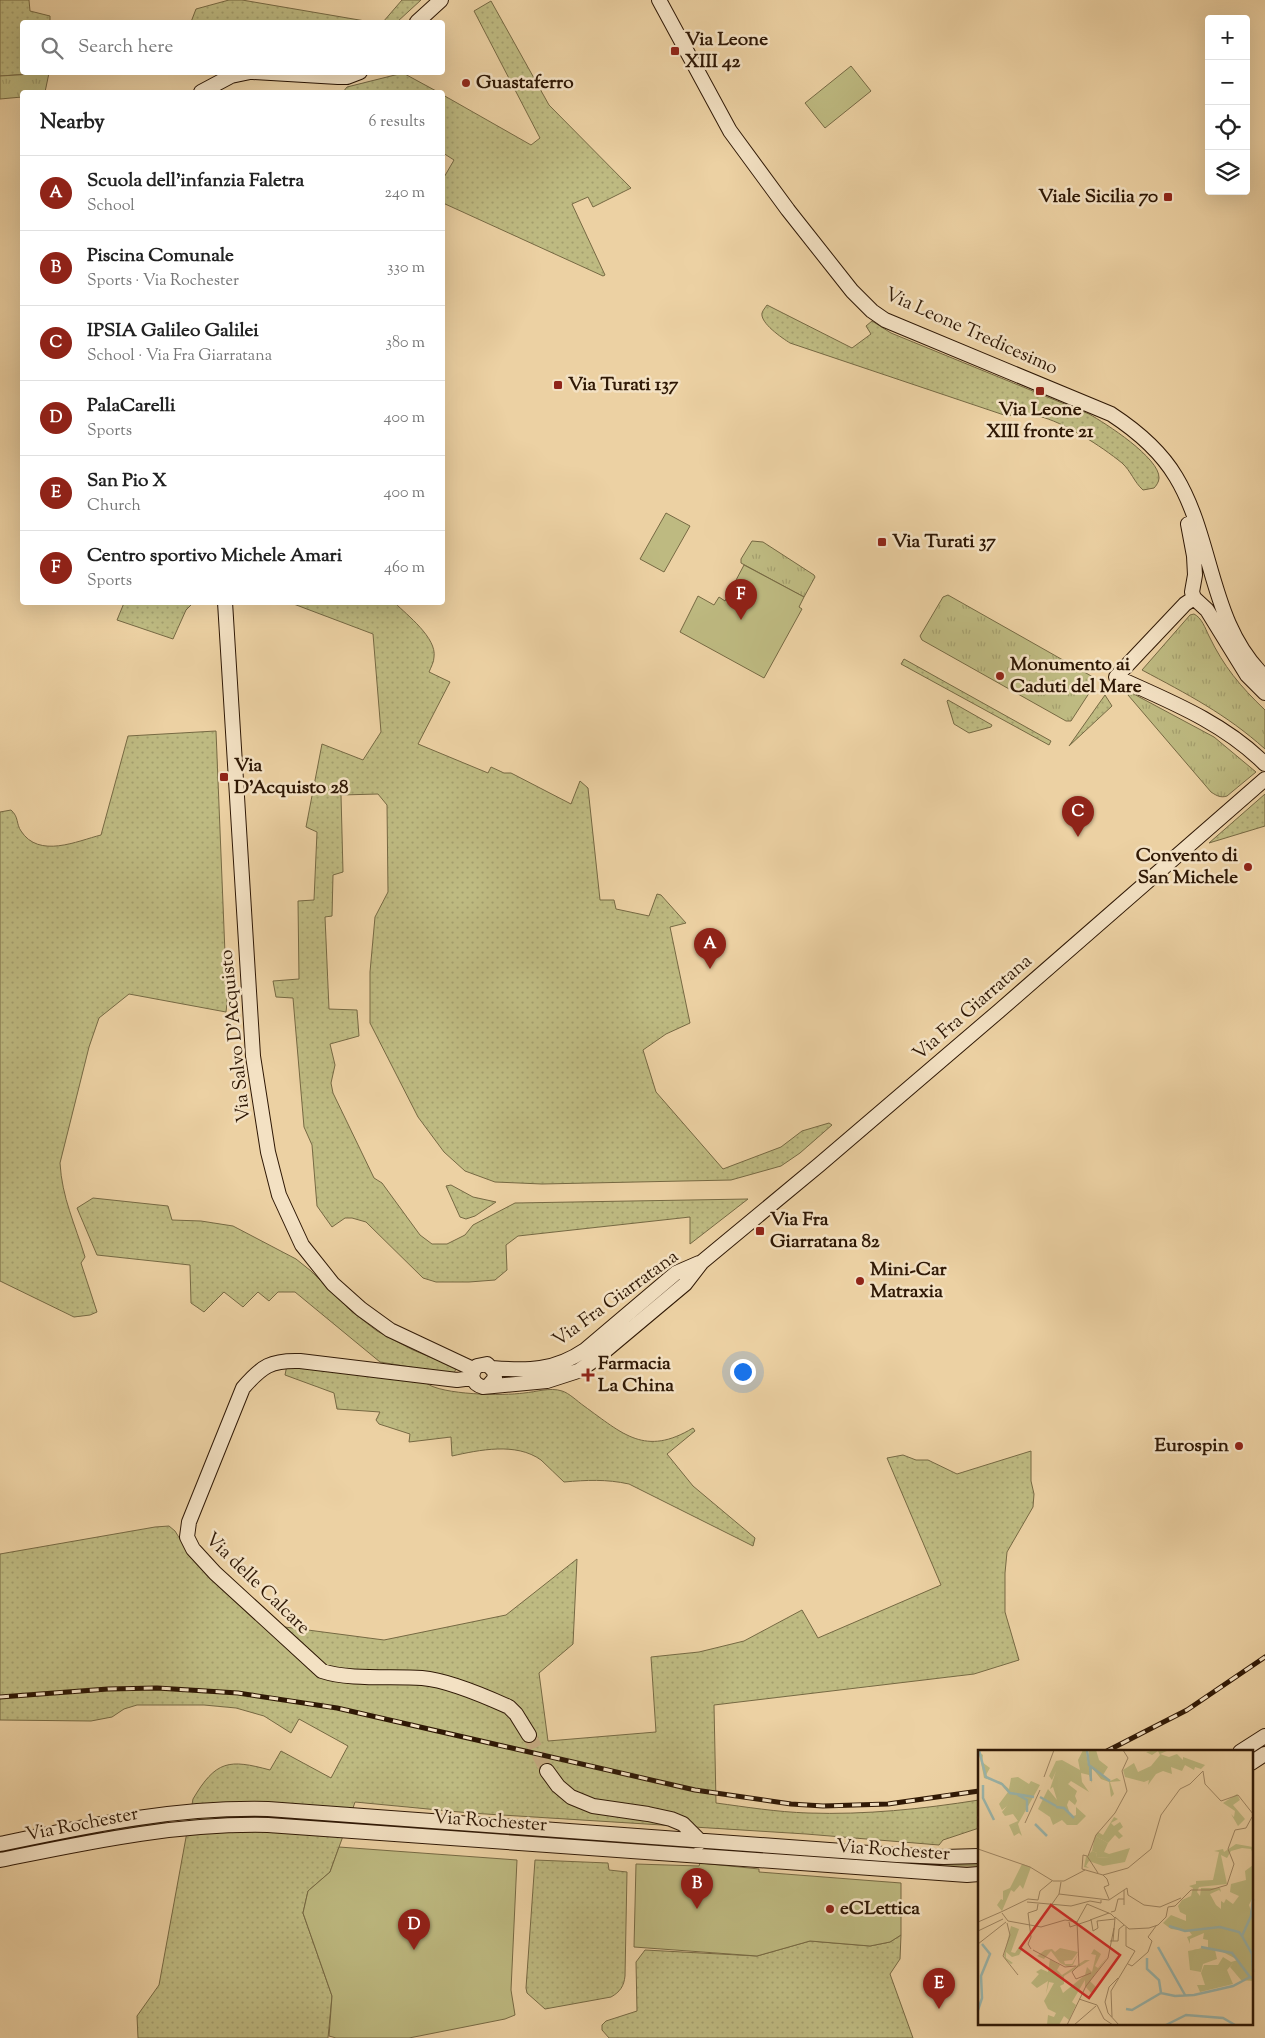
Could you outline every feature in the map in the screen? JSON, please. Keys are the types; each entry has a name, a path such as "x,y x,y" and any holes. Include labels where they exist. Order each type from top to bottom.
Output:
{"main road":[{"path":"420,20 441,0"},
{"name":"Via Leone Tredicesimo","path":"658,0 734,138 834,268 872,311 885,320 1112,414 1132,427 1152,445 1169,467 1182,491"},
{"path":"206,90 230,76 236,75"},
{"path":"304,75 338,77 352,75"},
{"path":"1182,491 1194,517 1216,589 1211,604 1197,596"},
{"path":"1182,491 1193,545 1197,596 1217,624 1248,675 1265,693"},
{"path":"1197,596 1198,582 1205,580 1213,582 1238,642 1248,658 1265,677"},
{"path":"1197,596 1185,604 1116,676 1201,716 1231,735 1265,764"},
{"name":"Via Salvo D'Acquisto","path":"225,605 254,1056 268,1152 279,1195 302,1244 333,1284 361,1309 390,1330 473,1374"},
{"name":"Via Fra Giarratana","path":"488,1386 548,1381 578,1371 593,1361 685,1284 702,1262 985,1024 1263,782"},
{"name":"Via Fra Giarratana","path":"492,1368 520,1370 545,1368 572,1359 676,1273 702,1262"},
{"name":"Via delle Calcare","path":"473,1374 450,1380 300,1360 282,1360 268,1364 255,1374 243,1388 189,1522 187,1537 193,1549 215,1573 322,1671 338,1675 423,1678 440,1681 509,1707 516,1714 528,1735"},
{"path":"482,1364 492,1368 494,1378 488,1386 478,1386 473,1374 482,1364"},
{"path":"1243,1750 1265,1736"},
{"path":"1252,1762 1265,1754"},
{"path":"547,1772 570,1797 592,1806 648,1814 683,1824 699,1840 698,1856"},
{"name":"Via Rochester","path":"0,1844 136,1817 227,1808 278,1810 944,1858 978,1856"},
{"name":"Via Rochester","path":"0,1860 138,1833 228,1824 277,1825 967,1875 978,1874"}],"green space":[{"path":"0,0 29,0 30,11 50,16 50,20 20,20 20,75 0,76"},
{"path":"229,0 242,0 359,20 192,20 196,9"},
{"path":"402,0 421,0 399,20 385,20"},
{"path":"491,1 549,105 631,188 593,207 588,197 572,204 605,275 603,276 445,204 445,176 454,160 445,154 445,96 531,145 540,138 474,11"},
{"path":"851,66 871,91 825,128 805,103"},
{"path":"49,75 45,90 20,90 20,97 0,99 0,76"},
{"path":"395,75 407,75 434,90 345,90 347,87"},
{"path":"767,305 852,348 871,334 866,326 872,321 891,333 1089,414 1142,451 1157,470 1158,482 1154,488 1143,490 1122,463 1082,435 1059,423 1038,416 1004,415 790,343 772,330 764,321 762,313"},
{"path":"666,513 690,526 664,572 640,559"},
{"path":"752,541 763,542 814,575 815,577 804,597 741,563 741,559"},
{"path":"744,565 804,597 799,607 802,609 764,678 680,632 698,596 714,605 719,597 725,601"},
{"path":"948,595 1093,677 1095,684 1071,721 1066,721 922,640 920,636 943,597"},
{"path":"123,605 191,605 186,610 173,639 117,620"},
{"path":"296,605 397,605 420,627 431,642 434,657 429,672 450,682 418,744 488,773 491,767 504,773 511,773 571,804 580,781 588,788 600,900 614,900 616,909 649,916 657,894 661,895 686,923 670,927 690,1023 666,1034 643,1050 656,1092 723,1169 781,1147 802,1131 829,1123 832,1125 800,1153 781,1166 731,1180 542,1184 495,1182 465,1171 444,1152 418,1117 370,1023 370,972 375,917 388,892 387,805 378,794 341,795 343,872 333,875 332,916 325,917 329,1009 357,1010 359,1036 330,1044 335,1065 331,1083 333,1093 374,1178 382,1183 420,1235 432,1244 447,1244 465,1235 473,1225 515,1203 748,1199 690,1244 690,1217 518,1236 506,1245 507,1270 495,1280 436,1282 423,1278 366,1222 345,1218 332,1227 317,1206 312,1145 304,1127 293,998 276,997 273,981 299,979 298,901 314,900 317,832 306,827 322,744 363,760 381,732 373,634"},
{"path":"1194,614 1201,621 1233,676 1265,710 1265,749 1221,715 1142,670 1190,615"},
{"path":"904,659 1051,741 1049,745 901,664"},
{"path":"1130,692 1214,737 1256,772 1227,796 1217,796 1211,792 1128,695"},
{"path":"1105,695 1112,706 1069,746"},
{"path":"948,700 992,725 991,727 969,733 954,724"},
{"path":"216,731 226,1012 129,994 99,1018 89,1047 60,1163 63,1188 85,1257 81,1263 97,1312 74,1317 0,1281 0,812 11,810 21,831 38,844 59,846 101,835 128,736"},
{"path":"1265,794 1265,826 1209,843"},
{"path":"451,1185 473,1197 496,1202 475,1216 466,1219 460,1217 446,1186"},
{"path":"93,1198 168,1206 172,1220 201,1221 233,1226 296,1259 311,1271 351,1311 377,1331 413,1350 456,1369 454,1373 446,1373 380,1362 295,1292 278,1292 269,1301 258,1292 243,1307 224,1292 204,1312 191,1303 190,1265 97,1255 77,1208"},
{"path":"287,1365 426,1383 445,1390 473,1394 514,1394 557,1390 570,1395 623,1433 648,1441 661,1441 676,1437 693,1428 695,1431 667,1454 693,1486 755,1538 753,1546 629,1484 596,1480 564,1482 541,1460 531,1454 509,1449 497,1449 452,1456 451,1437 409,1442 410,1434 379,1424 376,1420 380,1412 337,1409 334,1393 285,1375"},
{"path":"1031,1451 1033,1507 1007,1552 1005,1573 1005,1612 1019,1660 974,1674 714,1705 716,1803 785,1812 851,1813 894,1811 978,1800 978,1828 943,1840 939,1845 806,1834 470,1813 355,1802 348,1823 697,1847 697,1849 347,1825 330,1872 308,1891 303,1913 332,1996 328,2038 138,2038 137,2016 159,1985 193,1799 201,1786 209,1776 225,1766 244,1764 270,1770 281,1751 331,1778 348,1746 299,1719 291,1733 264,1716 236,1708 204,1705 137,1705 124,1709 112,1717 91,1721 0,1720 0,1554 169,1526 175,1531 188,1552 262,1624 384,1640 506,1615 577,1559 573,1644 539,1673 548,1741 656,1732 651,1657 699,1652 744,1641 802,1610 818,1638 941,1585 887,1458 903,1455 916,1460 928,1460 957,1474"},
{"path":"164,1821 165,1823 0,1853 0,1851"},
{"path":"339,1847 517,1860 511,1990 515,2015 505,2019 409,2038 336,2038 329,2036 332,1996 303,1913 308,1891 330,1872"},
{"path":"720,1850 939,1864 978,1864 978,1866 939,1866"},
{"path":"535,1860 608,1863 609,1870 627,1872 625,1976 621,1988 611,1997 545,2009 527,1993"},
{"path":"700,1863 759,1869 759,1872 901,1883 901,1935 890,1942 870,1946 810,1941 757,1956 634,1947 636,1864 699,1866"},
{"path":"901,1935 900,1959 890,1974 913,2038 609,2038 602,2030 602,2025 606,2021 637,2011 636,1962 645,1950 757,1956 810,1941 870,1946 890,1942"}],"tunnel":[{"path":"529,1735 547,1771"}],"railway":[{"path":"1109,1750 1187,1710 1265,1657"},
{"path":"0,1697 108,1689 157,1688 238,1693 337,1708 695,1790 791,1804 823,1806 888,1804 978,1791"}],"place":[{"name":"Via Leone XIII 42","path":"675,51"},
{"name":"Guastaferro","path":"466,83"},
{"name":"Viale Sicilia 70","path":"1168,197"},
{"name":"Via Turati 137","path":"558,385"},
{"name":"Via Leone XIII fronte 21","path":"1040,391"},
{"name":"Via Turati 37","path":"882,542"},
{"name":"Centro sportivo Michele Amari","path":"741,620"},
{"name":"Monumento ai Caduti del Mare","path":"1000,676"},
{"name":"Via D'Acquisto 28","path":"224,777"},
{"name":"IPSIA Galileo Galilei","path":"1078,837"},
{"name":"Convento di San Michele","path":"1248,867"},
{"name":"Scuola dell'infanzia Faletra","path":"710,969"},
{"name":"Via Fra Giarratana 82","path":"760,1231"},
{"name":"Mini-Car Matraxia","path":"860,1281"},
{"name":"Farmacia La China","path":"588,1375"},
{"name":"Eurospin","path":"1239,1446"},
{"name":"Piscina Comunale","path":"697,1909"},
{"name":"eCLettica","path":"830,1909"},
{"name":"PalaCarelli","path":"414,1950"},
{"name":"San Pio X","path":"939,2009"}]}
